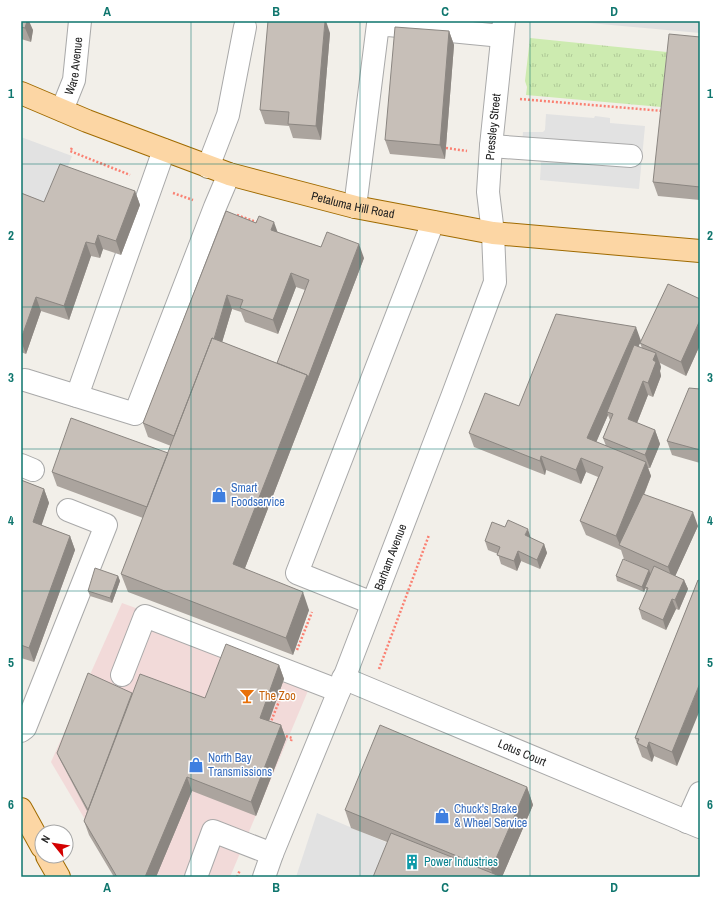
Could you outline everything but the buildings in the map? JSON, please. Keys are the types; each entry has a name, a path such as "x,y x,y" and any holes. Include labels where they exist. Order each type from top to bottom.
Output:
{"main road":[{"name":"Petaluma Hill Road","path":"21,93 87,121 208,167 229,174 355,206 493,233 700,251"},
{"path":"21,809 32,837"},
{"path":"52,864 59,877"}],"street":[{"name":"Ware Avenue","path":"62,110 74,80 80,21"},
{"path":"355,206 378,24 503,28"},
{"path":"208,167 228,115 245,26"},
{"name":"Pressley Street","path":"493,233 488,192 491,146 503,28"},
{"path":"491,146 632,156"},
{"path":"77,396 164,150"},
{"path":"24,380 135,414 229,174"},
{"path":"372,603 297,573 433,222"},
{"name":"Barham Avenue","path":"264,877 450,404 495,282 493,233"},
{"path":"21,731 25,728 106,525 68,510"},
{"name":"Lotus Court","path":"122,675 145,616 341,684 367,688 694,825"},
{"path":"694,825 700,793"},
{"path":"196,877 213,831 272,854"}],"path":[{"path":"520,99 667,112"},
{"path":"446,148 468,151"},
{"path":"367,688 381,665 429,535"},
{"path":"294,657 312,612"},
{"path":"268,730 284,687"},
{"path":"280,734 292,738 289,746"},
{"path":"237,877 250,845"}],"shaded area":[{"path":"567,21 700,21 700,33"},
{"path":"546,114 594,118 595,116 610,118 610,123 645,126 639,189 540,180 540,161 521,158 523,132 543,132 545,130"},
{"path":"21,137 72,156 50,211 21,201"},
{"path":"122,603 315,674 230,877 119,877 51,762"},
{"path":"317,813 397,847 384,877 296,877"}],"green space":[{"path":"530,38 667,52 661,107 526,95 527,87 525,81"}],"place":[{"name":"Smart Foodservice","path":"219,495"},
{"name":"The Zoo","path":"247,696"},
{"name":"North Bay Transmissions","path":"196,765"},
{"name":"Chuck's Brake & Wheel Service","path":"442,816"},
{"name":"Power Industries","path":"412,862"}]}
